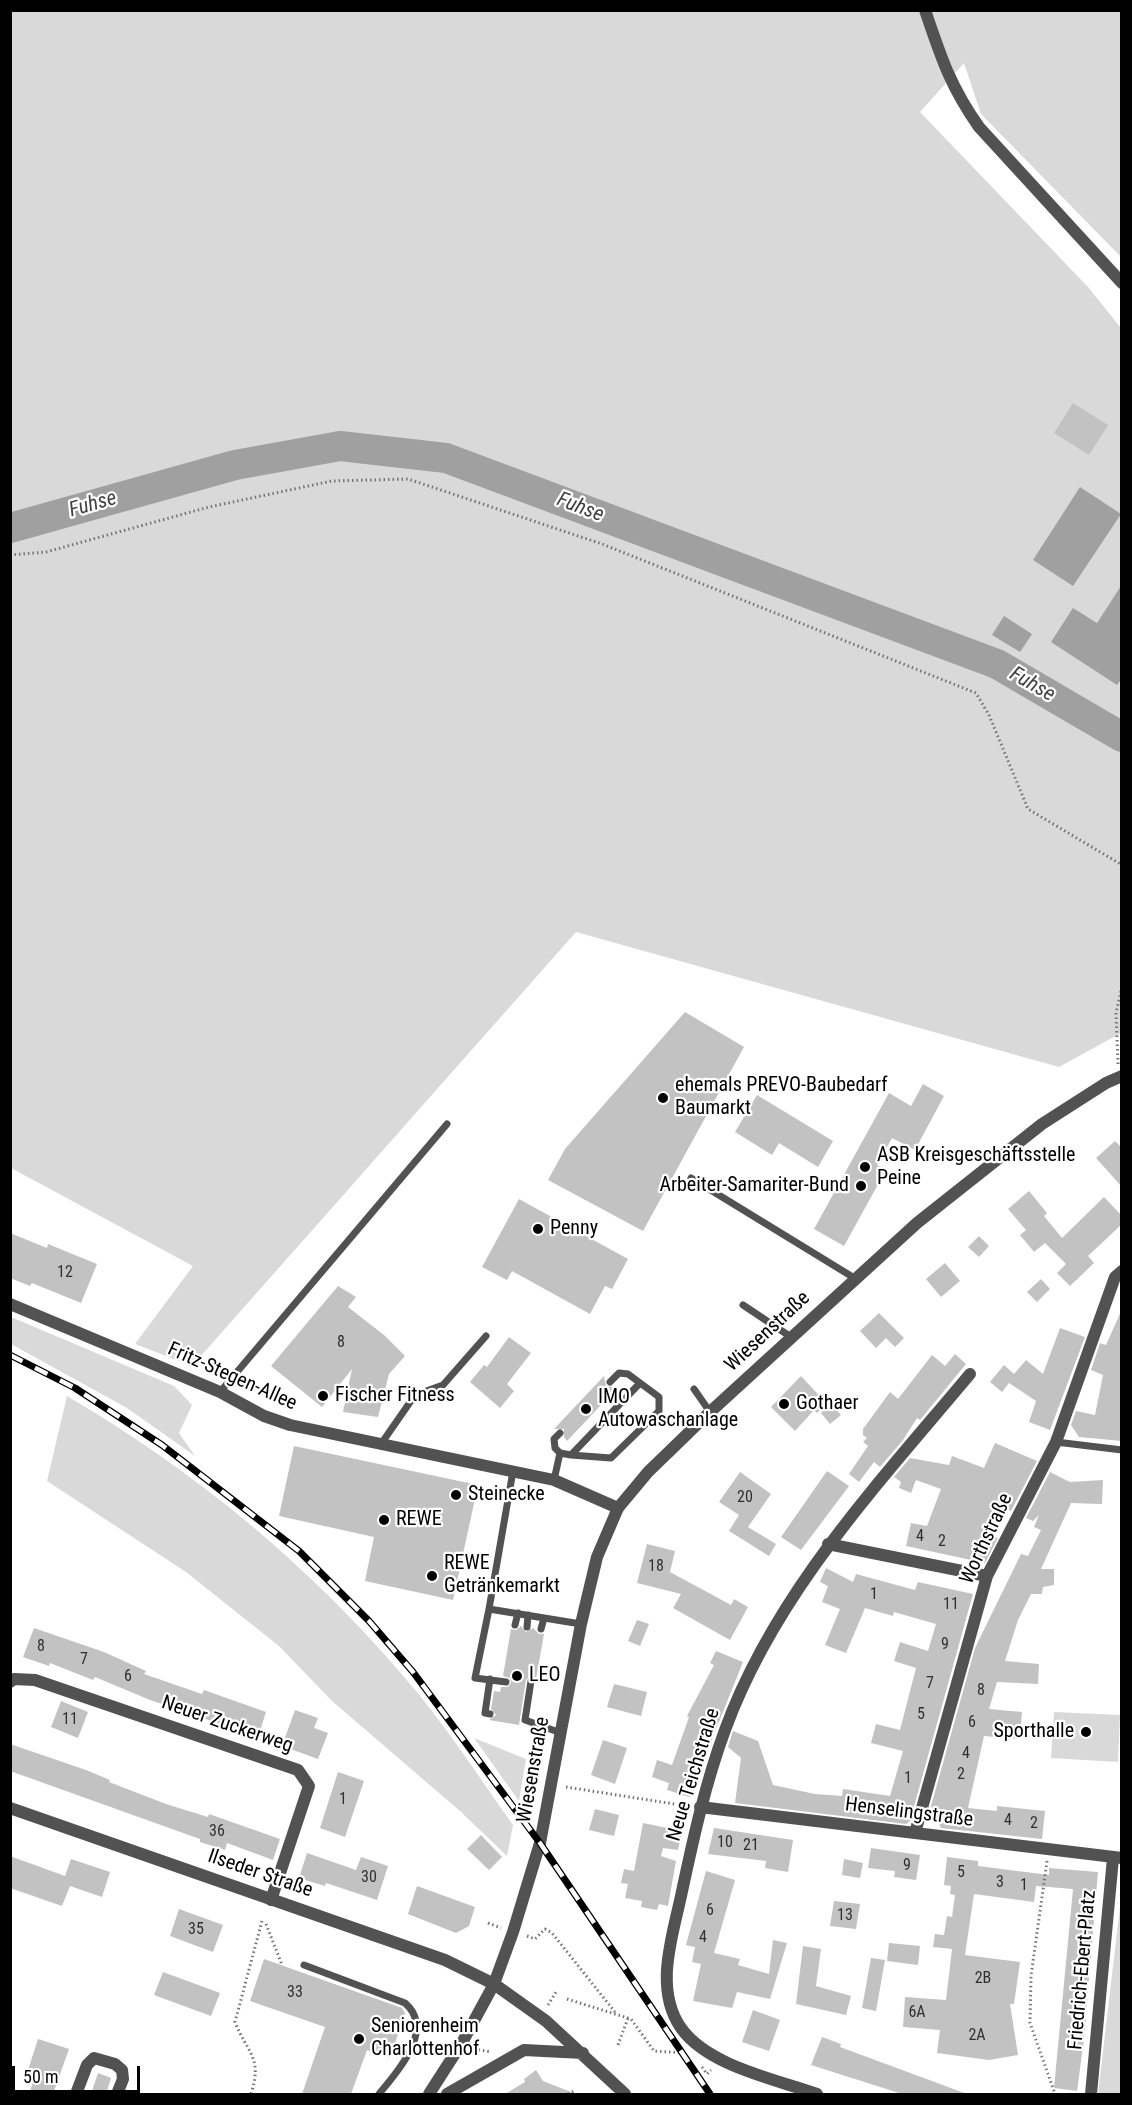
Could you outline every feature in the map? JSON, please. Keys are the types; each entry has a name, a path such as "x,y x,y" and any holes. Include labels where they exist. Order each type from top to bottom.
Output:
{"street":[{"path":"925,10 947,76 979,127 1122,284"},
{"name":"Wiesenstraße","path":"429,2094 463,2041 494,1984 540,1844 581,1624 597,1557 618,1508 648,1472 710,1412 917,1223 1042,1124 1120,1077"},
{"name":"Worthstraße","path":"915,1833 987,1576 1056,1442 1115,1277 1122,1271"},
{"name":"Fritz-Stegen-Allee","path":"10,1304 220,1392 264,1416 290,1425 554,1480 618,1508"},
{"name":"Neue Teichstraße","path":"720,2060 698,2045 681,2027 668,1996 668,1959 700,1808 725,1729 762,1648 828,1544 970,1374"},
{"path":"828,1544 987,1576"},
{"name":"Neuer Zuckerweg","path":"10,1682 14,1679 35,1680 298,1770 309,1786 271,1900"},
{"name":"Ilseder Straße","path":"10,1808 445,1960 494,1984 546,2021 625,2094"},
{"name":"Henselingstraße","path":"700,1808 1117,1858"},
{"name":"Friedrich-Ebert-Platz","path":"1091,2094 1117,1858"},
{"path":"447,2094 524,2050 583,2053"},
{"path":"76,2094 87,2065 93,2058 115,2064 122,2070 123,2079 117,2094"},
{"path":"720,2060 817,2094"}],"lane":[{"path":"220,1392 447,1124"},
{"path":"691,1178 856,1279"},
{"path":"743,1305 791,1337"},
{"path":"381,1444 415,1395 442,1385 486,1336"},
{"path":"560,1433 554,1439 555,1448 560,1453 611,1458 659,1411 659,1397 628,1374 619,1373 610,1382"},
{"path":"571,1455 640,1383"},
{"path":"694,1389 710,1412"},
{"path":"1056,1442 1122,1450"},
{"path":"554,1480 560,1453"},
{"path":"507,1680 475,1678 513,1471"},
{"path":"489,1609 581,1624"},
{"path":"516,1625 518,1613"},
{"path":"527,1627 528,1615"},
{"path":"541,1629 543,1618"},
{"path":"490,1679 485,1713 490,1714"},
{"path":"529,1684 522,1719 561,1733"},
{"path":"304,1965 405,2003 413,2012 416,2033 407,2058 379,2094"}],"path":[{"path":"10,555 46,552 209,507 332,481 408,478 602,544 976,693 989,715 1028,809 1122,865"},
{"path":"1120,1077 1116,1013 1122,987"},
{"path":"552,1785 700,1808"},
{"path":"1048,1850 1031,1976 1030,2023 1055,2094"},
{"path":"251,2094 256,2066 252,2049 242,2038 236,2022 262,1921"},
{"path":"266,1924 282,1965"},
{"path":"536,1939 545,1929 552,1933 616,2014"},
{"path":"567,1999 628,2018 654,2051 682,2054 691,2051"},
{"path":"618,2045 628,2018"},
{"path":"696,2059 707,2074 720,2060"},
{"path":"568,2094 576,2090"}],"shaded area":[{"path":"10,11 1121,11 1121,257 981,114 964,63 920,112 1088,287 1121,328 1121,1033 1059,1067 576,932 192,1366 135,1344 193,1266 11,1168"},
{"path":"1080,487 1121,514 1073,586 1033,560"},
{"path":"1121,586 1122,678 1117,685 1051,642 1073,608 1097,623"},
{"path":"1004,616 1032,634 1020,652 992,635"},
{"path":"11,1317 174,1386 192,1405 179,1433 195,1456 127,1408 11,1344"},
{"path":"67,1396 114,1425 205,1488 290,1559 330,1597 434,1713 513,1825 507,1856 460,1811 332,1701 279,1646 186,1572 47,1481"},
{"name":"Sporthalle","path":"1054,1712 1120,1715 1118,1762 1051,1758"},
{"path":"474,1738 526,1759 519,1801"},
{"path":"1121,1898 1121,2094 1098,2094"}],"building":[{"path":"1073,403 1108,425 1089,455 1054,433"},
{"name":"ehemals PREVO-Baubedarf Baumarkt","path":"685,1012 744,1047 643,1231 548,1180 565,1149"},
{"name":"ASB Kreisgeschäftsstelle Peine","path":"923,1084 944,1096 915,1150 892,1138 877,1165 886,1170 844,1246 814,1229 889,1093 911,1106"},
{"path":"757,1095 833,1141 818,1167 779,1143 772,1155 735,1132"},
{"path":"1115,1141 1122,1148 1122,1187 1096,1158"},
{"path":"1029,1191 1047,1213 1044,1216 1062,1238 1104,1197 1122,1216 1122,1224 1088,1256 1094,1263 1070,1286 1057,1273 1066,1264 1045,1243 1034,1252 1020,1235 1026,1230 1008,1209"},
{"name":"Penny","path":"519,1199 628,1259 612,1289 605,1286 590,1314 512,1271 507,1280 482,1267"},
{"path":"10,1233 47,1248 48,1244 97,1264 81,1303 32,1283 30,1286 10,1278"},
{"path":"979,1236 989,1246 979,1257 968,1247"},
{"path":"945,1263 960,1281 941,1297 926,1279"},
{"path":"1041,1279 1050,1289 1037,1302 1027,1292"},
{"path":"338,1286 356,1297 348,1307 384,1335 405,1356 389,1374 378,1417 343,1412 352,1369 322,1407 271,1366"},
{"path":"1122,1309 1122,1441 1079,1437 1071,1425 1076,1411 1095,1415 1103,1375 1091,1370 1100,1343 1106,1345"},
{"path":"879,1313 904,1338 895,1347 886,1338 876,1348 860,1331"},
{"path":"1060,1328 1085,1337 1050,1430 1029,1422 1036,1401 1009,1383 1002,1392 990,1382 1004,1365 1014,1374 1026,1360 1043,1374"},
{"path":"509,1337 531,1353 507,1384 514,1391 500,1408 470,1382 484,1365 487,1367"},
{"path":"955,1354 966,1364 920,1420 917,1418 903,1440 880,1467 874,1462 859,1482 849,1474 868,1446 863,1442 867,1438 863,1435 863,1429 890,1392 898,1399 932,1355 945,1366"},
{"name":"IMO Autowaschanlage","path":"604,1376 606,1386 617,1388 567,1441 564,1437 564,1429 554,1429"},
{"path":"801,1376 827,1404 817,1413 814,1410 795,1431 771,1407"},
{"path":"831,1404 841,1415 830,1424 821,1413"},
{"path":"995,1443 1037,1461 1011,1511 1001,1506 991,1535 998,1538 985,1563 906,1546 911,1523 927,1526 941,1489 916,1480 911,1493 899,1488 901,1482 894,1477 910,1458 949,1465 952,1456 984,1468"},
{"name":"REWE","path":"294,1446 478,1485 453,1600 365,1581 374,1537 279,1516"},
{"path":"827,1471 849,1486 801,1550 781,1537"},
{"path":"740,1472 771,1494 748,1527 776,1544 769,1556 729,1531 739,1515 719,1502"},
{"path":"1050,1472 1070,1482 1103,1480 1102,1504 1071,1503 1041,1569 1054,1569 1054,1585 1043,1587 1042,1594 1031,1594 1018,1620 1005,1661 1039,1664 1038,1684 997,1682 989,1709 1022,1712 1020,1739 984,1736 968,1808 997,1811 997,1806 1045,1811 1042,1839 941,1828 931,1806 975,1648 1021,1554 1028,1556 1041,1530 1034,1527 1039,1515 1033,1521 1026,1518"},
{"path":"647,1544 675,1551 670,1572 731,1605 734,1599 748,1607 730,1640 673,1608 681,1594 637,1583"},
{"path":"826,1568 853,1582 856,1574 915,1590 918,1582 973,1594 910,1821 906,1824 735,1803 741,1758 728,1747 733,1731 758,1741 773,1785 815,1794 842,1796 843,1789 890,1796 903,1751 871,1743 876,1724 900,1730 916,1668 894,1661 900,1642 928,1651 936,1624 894,1612 893,1616 865,1608 846,1653 825,1645 840,1609 822,1602 828,1586 820,1582"},
{"path":"637,1620 649,1624 640,1646 628,1641"},
{"path":"521,1626 526,1632 533,1628 539,1634 544,1634 536,1679 531,1675 526,1680 519,1725 489,1720 496,1715 491,1709 494,1691 500,1692 501,1687 508,1687 511,1683 510,1678 503,1676 511,1629 516,1630"},
{"path":"34,1628 104,1652 146,1671 144,1674 202,1694 204,1690 266,1712 258,1737 150,1700 95,1677 93,1680 50,1663 49,1666 23,1657"},
{"path":"716,1651 743,1662 698,1774 694,1793 689,1797 667,1790 669,1783 652,1777 657,1760 672,1765 689,1717 687,1716 714,1665 710,1663"},
{"path":"614,1684 647,1692 641,1716 607,1707"},
{"path":"61,1701 88,1712 78,1738 51,1727"},
{"path":"295,1710 318,1718 314,1728 328,1733 318,1759 282,1746"},
{"path":"603,1740 627,1748 615,1784 591,1775"},
{"path":"10,1744 86,1770 110,1780 109,1782 166,1804 208,1817 209,1814 280,1839 273,1860 227,1843 225,1850 200,1842 200,1839 10,1771"},
{"path":"338,1772 364,1781 345,1837 320,1828"},
{"path":"595,1809 619,1815 614,1836 589,1830"},
{"path":"643,1823 682,1831 678,1850 663,1848 661,1856 676,1861 668,1906 659,1904 657,1910 641,1907 642,1901 625,1898 628,1884 621,1883 624,1869 634,1871"},
{"path":"714,1828 793,1840 788,1872 765,1868 766,1861 708,1854"},
{"path":"481,1835 502,1857 489,1870 467,1849"},
{"path":"871,1848 920,1855 916,1880 894,1877 895,1871 868,1868"},
{"path":"307,1853 356,1870 361,1857 388,1866 377,1900 326,1883 325,1886 299,1878"},
{"path":"10,1856 65,1876 71,1859 110,1872 102,1897 70,1886 62,1906 10,1888"},
{"path":"947,1857 978,1861 978,1866 1049,1875 1049,1868 1098,1872 1084,2039 1077,2091 1054,2088 1073,1889 1036,1886 1034,1902 974,1894 965,1955 1020,1962 1014,2004 1010,2004 1018,2055 989,2060 937,2053 940,2030 903,2027 905,1997 946,2000 952,1949 933,1947 935,1934 944,1935 947,1916 952,1917 955,1895 950,1894 951,1886 944,1885"},
{"path":"844,1859 863,1863 860,1878 842,1875"},
{"path":"706,1871 735,1880 714,1953 740,1959 738,1965 769,1974 773,1940 787,1943 770,1999 737,1992 732,2008 693,2001 701,1964 692,1962 695,1947 686,1945"},
{"path":"417,1886 475,1907 469,1926 456,1933 408,1914"},
{"path":"834,1901 860,1904 856,1929 830,1926"},
{"path":"179,1909 223,1925 213,1952 170,1936"},
{"path":"889,1943 920,1946 918,1965 887,1961"},
{"path":"803,1946 821,1949 816,1986 851,1996 846,2015 796,2004"},
{"path":"871,1958 885,1960 876,2011 862,2008"},
{"name":"Seniorenheim Charlottenhof","path":"264,1959 402,2008 405,2013 390,2058 367,2050 351,2094 302,2094 325,2027 250,2001"},
{"path":"163,1972 220,1993 211,2016 154,1995"},
{"path":"753,2010 780,2020 769,2051 742,2042"},
{"path":"822,2037 841,2044 840,2047 967,2094 902,2094 811,2065"},
{"path":"38,2039 69,2049 53,2094 29,2094 35,2076 27,2073"},
{"path":"536,2070 543,2081 576,2094 505,2094 525,2082 524,2079"},
{"path":"98,2073 111,2078 106,2094 91,2094"}],"waterway":[{"name":"Fuhse","path":"10,528 235,465 340,446 446,458 997,664 1122,737"}],"railway":[{"path":"10,1355 75,1388 162,1445 299,1551 369,1621 413,1672 540,1843 710,2094"}],"place":[{"name":"ehemals PREVO-Baubedarf Baumarkt","path":"663,1098"},
{"name":"ASB Kreisgeschäftsstelle Peine","path":"865,1167"},
{"name":"Arbeiter-Samariter-Bund","path":"861,1186"},
{"name":"Penny","path":"538,1229"},
{"name":"Fischer Fitness","path":"323,1396"},
{"name":"Gothaer","path":"784,1404"},
{"name":"IMO Autowaschanlage","path":"586,1409"},
{"name":"Steinecke","path":"456,1495"},
{"name":"REWE","path":"384,1520"},
{"name":"REWE Getränkemarkt","path":"432,1576"},
{"name":"LEO","path":"517,1676"},
{"name":"Sporthalle","path":"1086,1732"},
{"name":"Seniorenheim Charlottenhof","path":"359,2039"}]}
